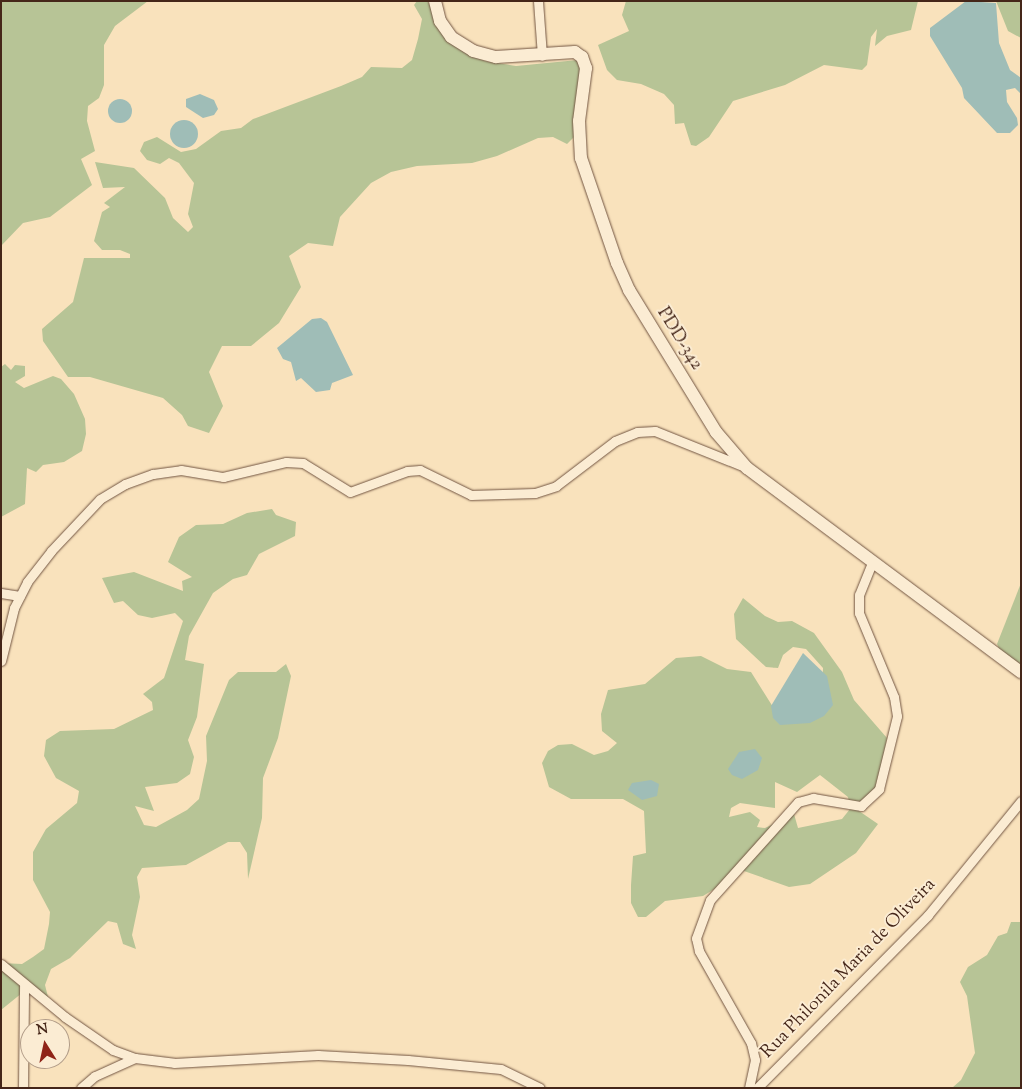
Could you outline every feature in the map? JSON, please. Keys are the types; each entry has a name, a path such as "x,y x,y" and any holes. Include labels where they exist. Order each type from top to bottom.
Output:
{"street":[{"name":"PDD-342","path":"435,1 440,21 451,37 473,51 496,57 542,56 575,52 582,57 586,68 579,121 581,158 617,263 629,290 716,432 747,468 1021,672"},
{"path":"538,1 542,56"},
{"path":"1,661 20,596 51,551 100,499 125,484 153,474 182,470 223,477 286,462 303,463 350,492 407,471 420,470 471,495 536,493 556,486 615,441 637,432 655,431 747,468"},
{"path":"749,1088 755,1060 751,1044 699,951 696,938 710,900 798,802 814,798 861,806 879,789 897,716 891,688 859,613 859,595 872,562"},
{"path":"1,593 20,596"},
{"name":"Rua Philonila Maria de Oliveira","path":"757,1088 928,914 1021,801"},
{"path":"1,964 24,984 113,1050 136,1058 174,1063 318,1055 408,1060 501,1068 540,1088"},
{"path":"22,1088 24,984"},
{"path":"81,1088 95,1076 136,1058"}],"green space":[{"path":"1,1 148,1 115,26 104,45 104,85 99,98 88,106 87,121 95,151 81,159 92,185 50,217 23,223 1,246"},
{"path":"417,1 428,1 437,26 454,46 485,61 516,66 578,60 582,71 574,137 567,144 553,137 538,138 497,156 472,163 417,166 391,172 371,183 340,217 333,246 308,243 289,256 301,287 279,323 251,346 222,346 209,372 223,406 209,433 188,426 182,415 163,398 90,377 68,377 43,341 42,329 73,302 84,258 130,258 130,254 120,250 102,250 94,241 102,212 110,207 104,203 125,187 103,188 95,162 134,168 165,198 173,218 188,232 193,227 188,214 194,183 179,163 169,158 160,164 147,160 140,151 144,142 157,137 181,152 196,149 221,131 241,128 253,119 341,86 362,77 371,67 402,68 412,60 418,39 422,19 414,5"},
{"path":"626,1 918,1 911,30 887,36 875,46 877,29 871,37 867,65 862,70 824,65 785,85 733,101 709,137 696,146 691,145 684,123 675,124 674,105 664,94 641,84 617,80 607,70 598,45 629,31 622,15"},
{"path":"996,1 1021,1 1021,38 1008,31"},
{"path":"5,364 11,370 15,365 25,366 25,376 15,382 24,388 53,376 61,379 74,394 85,419 86,434 82,451 64,462 43,465 36,472 27,468 25,504 1,517 1,367"},
{"path":"272,509 276,515 296,522 295,536 259,554 247,575 233,579 213,593 189,636 185,660 204,664 197,717 188,740 194,757 190,774 177,783 145,787 154,811 135,806 144,825 156,827 187,810 199,799 207,761 206,736 229,680 238,672 276,672 286,664 291,676 278,738 263,778 262,818 248,879 247,853 240,842 228,842 186,865 142,868 137,877 140,897 132,935 136,949 123,944 117,923 108,921 70,958 51,969 45,985 48,997 22,993 1,1010 1,963 22,964 44,949 50,912 33,880 33,852 46,829 77,803 79,791 56,778 44,756 46,740 60,731 114,729 153,710 152,702 143,694 164,678 183,621 175,613 152,618 138,615 123,601 114,603 102,578 134,572 183,591 182,581 192,577 168,562 179,537 196,525 223,524 247,513"},
{"path":"1021,583 1021,665 1002,655 997,644"},
{"path":"743,598 765,616 778,622 792,621 814,633 842,672 854,700 887,738 876,792 859,811 878,824 856,853 810,884 789,887 744,871 703,896 665,901 646,917 638,917 631,903 631,885 633,856 646,853 644,811 623,799 571,799 549,787 542,763 548,751 558,745 572,744 594,755 608,751 617,743 602,731 601,714 608,690 645,684 676,658 701,656 727,669 751,672 778,715 822,694 823,668 806,649 793,647 783,655 778,668 766,667 736,639 734,614","holes":["820,775 848,797 850,809 842,819 798,828 794,814 765,828 757,827 760,820 750,812 729,817 731,808 740,803 775,808 775,782 797,792"]},
{"path":"1011,922 1021,922 1021,1088 952,1088 961,1080 975,1053 967,996 960,982 968,967 987,955 998,936 1007,933"}],"water":[{"path":"966,1 996,3 999,43 1010,70 1021,78 1021,94 1015,88 1006,90 1007,102 1017,118 1018,125 1010,133 997,133 964,98 962,88 930,36 930,28"},
{"path":"200,94 214,100 218,109 214,115 203,118 186,107 186,99"},
{"path":"120,99 128,103 132,111 128,119 120,123 112,119 108,111 112,103"},
{"path":"184,120 194,124 198,134 194,144 184,148 174,144 170,134 174,124"},
{"path":"321,318 327,322 353,375 332,383 330,390 316,392 301,378 296,381 291,362 283,359 277,348 312,319"},
{"path":"803,653 827,676 833,705 824,716 810,723 780,725 773,718 771,706"},
{"path":"755,749 762,758 758,770 742,779 732,775 728,769 739,752"},
{"path":"651,780 659,784 657,796 642,800 628,790 632,783"}]}
